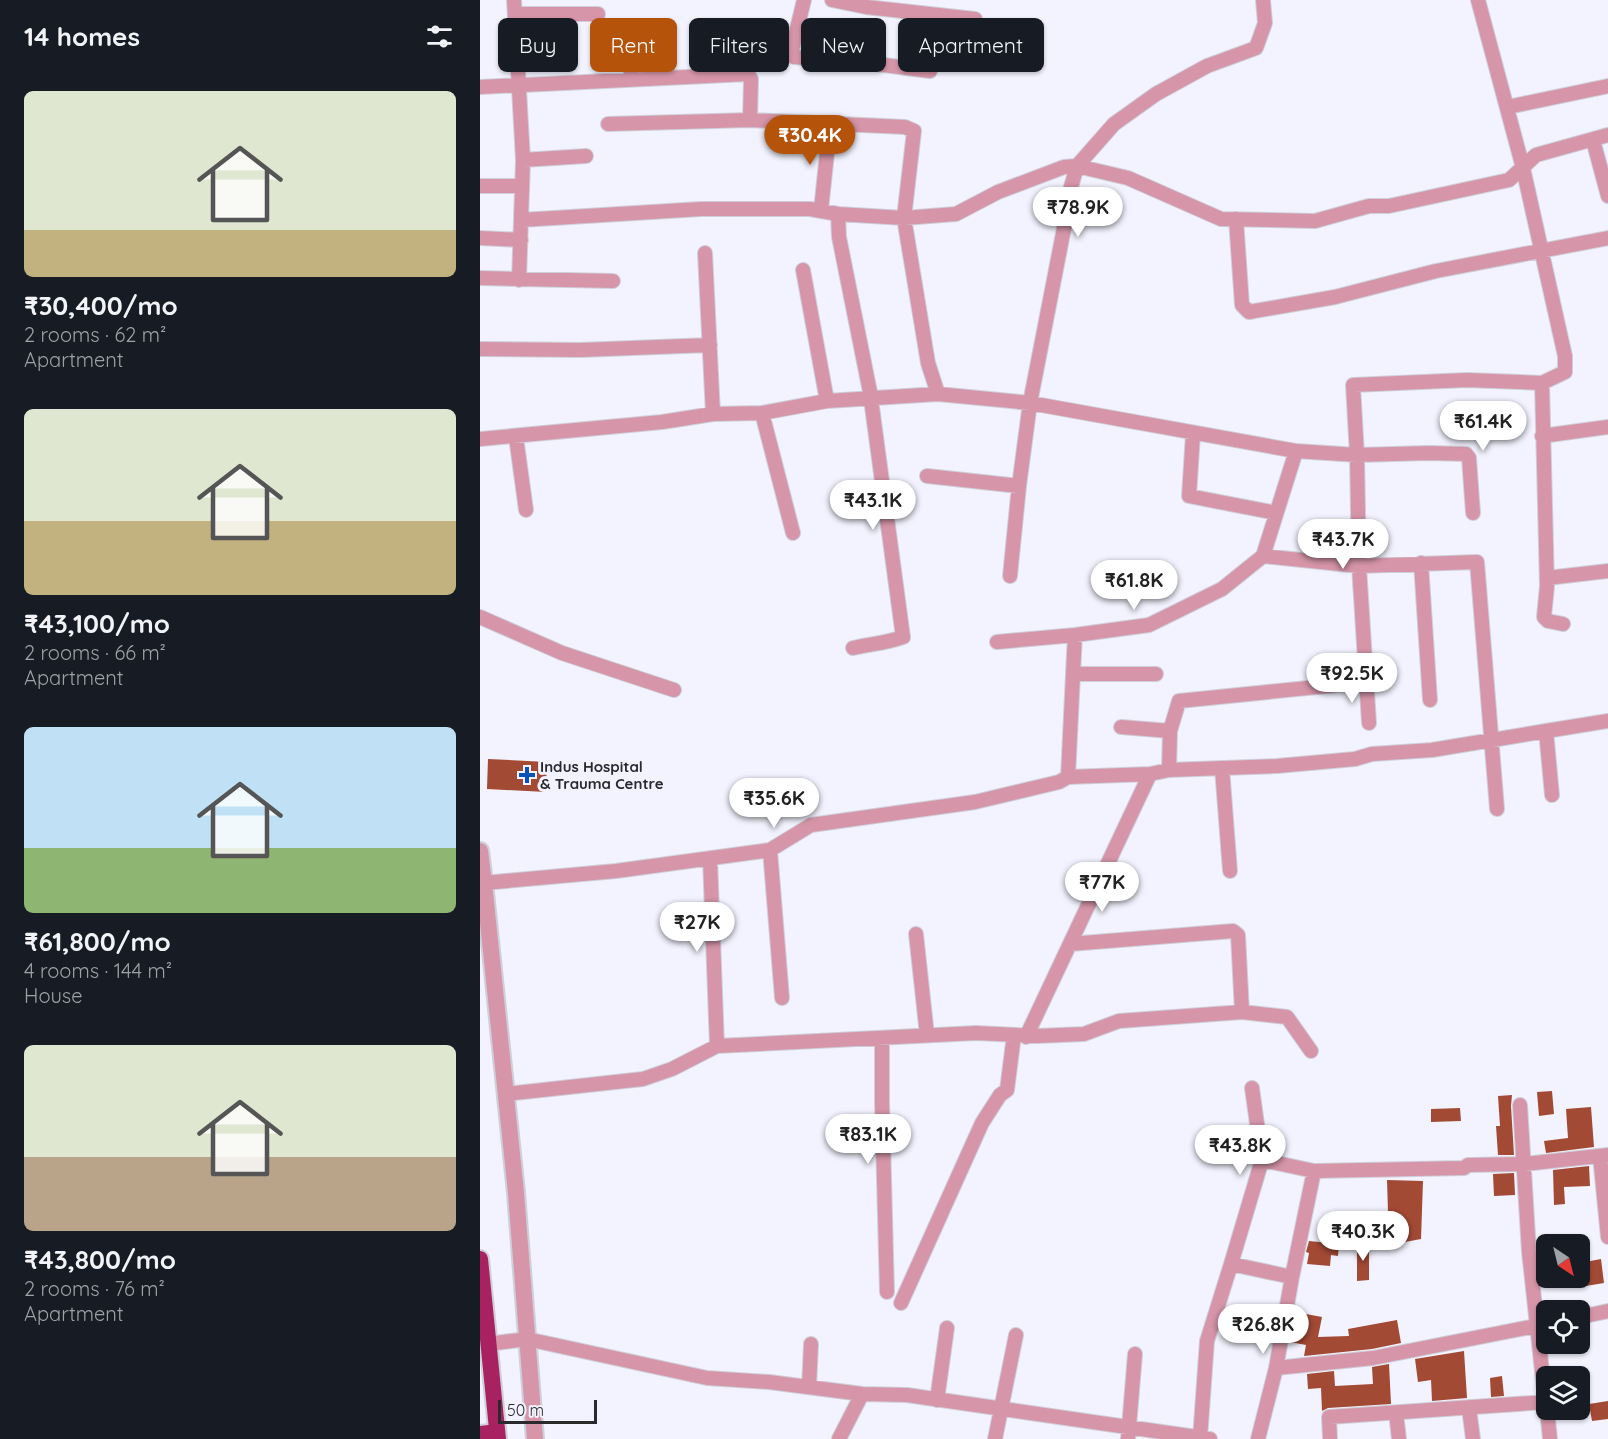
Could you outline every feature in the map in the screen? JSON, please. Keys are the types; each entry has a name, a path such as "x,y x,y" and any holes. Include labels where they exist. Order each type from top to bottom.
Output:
{"highway":[{"path":"480,1259 498,1436 480,1434"}],"street":[{"path":"804,0 791,54 794,57 898,67"},
{"path":"832,0 866,7 966,18"},
{"path":"1010,576 1030,403 1066,218 1065,208 1077,166 1114,124 1156,94 1207,66 1256,48 1265,23 1263,0"},
{"path":"1369,723 1359,566 1353,385 1467,380 1542,383 1565,372 1565,356 1523,168 1478,0"},
{"path":"519,280 523,160 514,7 598,14"},
{"path":"631,72 631,79"},
{"path":"480,87 748,74 751,79 750,120"},
{"path":"1508,107 1608,86"},
{"path":"608,124 750,120 905,127 914,131 904,218 928,363 938,394"},
{"path":"821,210 830,125"},
{"path":"521,220 701,209 821,210 838,214 904,218 956,214 998,192 1064,167 1077,166 1128,178 1221,219 1315,221 1369,206 1389,206 1509,180 1536,155 1608,135"},
{"path":"1593,140 1608,196"},
{"path":"523,160 586,156"},
{"path":"480,186 521,186"},
{"path":"838,214 839,237 870,398 903,637 853,648"},
{"path":"1236,219 1242,305 1248,312 1335,297 1436,271 1608,238"},
{"path":"480,238 520,240"},
{"path":"705,253 712,414"},
{"path":"803,270 828,401"},
{"path":"480,278 614,281"},
{"path":"480,349 580,350 710,345"},
{"path":"1542,383 1547,578 1544,617 1548,621 1563,624"},
{"path":"480,439 662,422 712,414 762,413 828,401 938,394 1030,403 1296,451 1357,455 1466,454 1469,458 1473,513"},
{"path":"762,413 793,533"},
{"path":"1542,436 1608,428"},
{"path":"1193,434 1189,496 1276,513"},
{"path":"516,437 526,510"},
{"path":"998,642 1149,625 1222,589 1263,556 1296,451"},
{"path":"927,476 1019,486"},
{"path":"1263,556 1359,566 1477,562 1497,809"},
{"path":"1421,563 1430,700"},
{"path":"1547,578 1608,571"},
{"path":"480,617 562,653 674,690"},
{"path":"1068,777 1075,635"},
{"path":"1073,674 1156,674"},
{"path":"1170,770 1170,731 1179,701 1367,682"},
{"path":"482,886 770,850 811,825 975,802 1059,782 1068,777 1150,774 1170,770 1277,766 1355,759 1372,754 1432,750 1608,721"},
{"path":"1121,727 1170,731"},
{"path":"1546,731 1552,795"},
{"path":"1222,768 1230,871"},
{"path":"901,1303 982,1123 1000,1095 1007,1090 1022,1036 1070,944 1150,774"},
{"path":"480,850 516,1193 535,1439"},
{"path":"770,850 782,998"},
{"path":"710,858 717,1046"},
{"path":"1070,944 1233,931 1238,935 1242,1012"},
{"path":"916,934 927,1035"},
{"path":"506,1094 643,1079 672,1070 717,1046 976,1033 1022,1036 1084,1034 1119,1021 1242,1012 1287,1017 1311,1051"},
{"path":"882,1038 887,1292"},
{"path":"488,1344 527,1339 706,1378 769,1382 862,1394 907,1395 1000,1409 1128,1433 1205,1438 1207,1341 1262,1160 1252,1088"},
{"path":"1520,1105 1528,1252 1537,1300"},
{"path":"1262,1160 1314,1171 1524,1164 1604,1155 1608,1237"},
{"path":"1258,1439 1276,1368 1314,1171"},
{"path":"1231,1263 1292,1277"},
{"path":"1590,1315 1608,1311"},
{"path":"1276,1368 1373,1358 1536,1326"},
{"path":"937,1400 947,1328"},
{"path":"995,1439 1016,1335"},
{"path":"809,1387 811,1344"},
{"path":"1128,1433 1135,1354"},
{"path":"839,1439 862,1394"},
{"path":"1330,1439 1329,1417 1536,1403"},
{"path":"1469,1408 1473,1439"},
{"path":"1396,1413 1399,1439"},
{"path":"1548,1420 1550,1439"}],"building":[{"path":"488,759 547,762 546,792 487,789"},
{"path":"1552,1091 1554,1114 1539,1116 1537,1092"},
{"path":"1512,1095 1514,1155 1498,1155 1496,1126 1500,1126 1498,1096"},
{"path":"1591,1107 1594,1147 1546,1153 1544,1141 1568,1138 1566,1109"},
{"path":"1460,1108 1461,1121 1431,1122 1431,1109"},
{"path":"1589,1166 1590,1186 1564,1187 1565,1204 1554,1205 1553,1170"},
{"path":"1514,1173 1515,1195 1494,1196 1493,1174"},
{"path":"1387,1180 1423,1181 1421,1239 1389,1245"},
{"path":"1309,1241 1339,1244 1338,1256 1331,1255 1330,1266 1307,1264 1309,1253 1306,1252"},
{"path":"1357,1243 1369,1243 1369,1280 1357,1281"},
{"path":"1601,1259 1604,1283 1590,1285 1590,1261"},
{"path":"1295,1312 1322,1317 1318,1337 1349,1336 1348,1329 1397,1320 1401,1343 1372,1349 1304,1356 1306,1345 1290,1342"},
{"path":"1464,1351 1467,1398 1432,1401 1431,1380 1418,1382 1415,1359"},
{"path":"1389,1364 1391,1404 1328,1408 1322,1411 1321,1388 1308,1389 1307,1374 1334,1371 1335,1386 1373,1384 1372,1367"},
{"path":"1502,1376 1504,1396 1491,1397 1490,1378"},
{"path":"1608,1401 1608,1419 1592,1421 1590,1404"}],"place":[{"name":"Indus Hospital & Trauma Centre","path":"527,775"}]}
